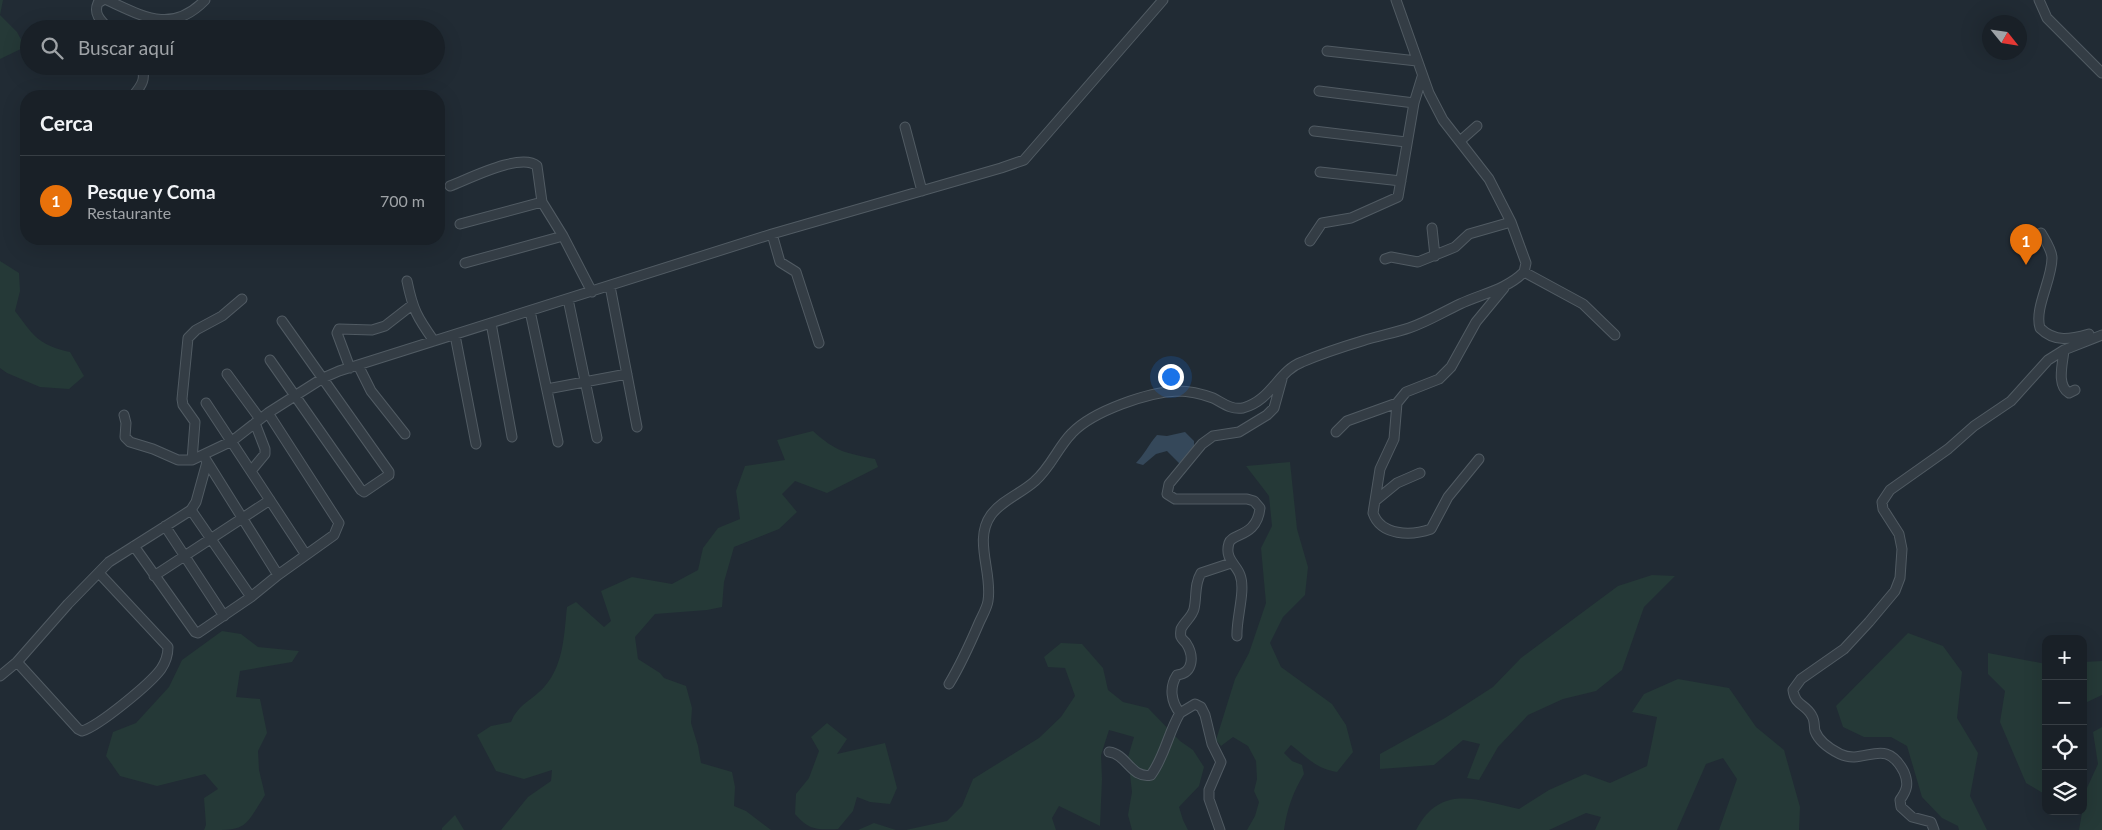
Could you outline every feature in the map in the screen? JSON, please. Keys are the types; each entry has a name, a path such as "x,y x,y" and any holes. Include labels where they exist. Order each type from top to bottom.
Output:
{"street":[{"path":"100,20 97,13 98,3 105,0 136,14 158,20 179,19 197,8 205,0"},
{"path":"124,415 126,423 125,437 130,442 160,451 178,460 205,459 268,413 323,378 772,234 922,192 1024,160 1163,0"},
{"path":"949,684 963,660 988,603 990,586 984,547 984,529 990,516 998,507 1034,482 1046,470 1071,434 1084,422 1100,412 1157,394 1178,391 1197,393 1214,398 1231,408 1242,408 1259,400 1274,388 1290,367 1362,341 1408,328 1506,285 1524,272 1526,263 1512,222 1489,179 1443,120 1422,77 1396,0"},
{"path":"2039,0 2047,18 2102,73"},
{"path":"1328,51 1417,61"},
{"path":"138,90 144,82 144,75"},
{"path":"1310,241 1322,223 1351,218 1398,197 1406,142 1414,103 1422,77"},
{"path":"1319,91 1414,103"},
{"path":"1460,141 1477,126"},
{"path":"905,127 922,192"},
{"path":"1314,131 1406,142"},
{"path":"450,186 511,163 528,161 537,166 542,202 563,236 592,292"},
{"path":"1320,172 1401,181"},
{"path":"460,224 542,202"},
{"path":"1385,259 1392,257 1418,262 1455,246 1469,234 1512,222"},
{"path":"1432,228 1435,256"},
{"path":"2041,233 2052,257 2046,294 2039,312 2040,328 2049,335 2066,340 2102,334"},
{"path":"772,234 780,262 796,272 819,343"},
{"path":"465,263 563,236"},
{"path":"1524,272 1583,304 1615,335"},
{"path":"408,281 412,305 418,319 434,341"},
{"path":"1336,432 1347,422 1397,403 1406,392 1439,379 1451,367 1476,322 1506,285"},
{"path":"610,286 637,427"},
{"path":"192,460 195,422 183,405 182,399 188,338 196,330 222,316 242,298"},
{"path":"568,299 598,438"},
{"path":"405,434 354,367 338,333 339,329 372,330 385,326 412,305"},
{"path":"530,311 558,442"},
{"path":"270,360 361,490 364,492 389,476 389,472 282,320"},
{"path":"491,323 512,437"},
{"path":"1934,830 1931,822 1912,817 1901,807 1900,800 1907,790 1908,782 1899,764 1893,758 1886,753 1841,755 1824,744 1815,730 1812,716 1794,697 1793,690 1801,679 1844,649 1895,590 1900,578 1902,549 1899,534 1883,509 1882,502 1890,490 1948,449 1974,426 2011,401 2048,360 2064,350 2102,334"},
{"path":"455,335 476,444"},
{"path":"2064,350 2062,383 2066,392 2070,393 2075,390"},
{"path":"227,374 257,421 265,449 265,454 251,471"},
{"path":"546,389 627,374"},
{"path":"1237,636 1241,584 1240,575 1231,563 1228,544 1231,540 1246,533 1254,526 1260,508 1254,501 1246,499 1175,499 1168,494 1169,484 1202,444 1212,436 1239,432 1267,415 1274,408 1282,376"},
{"path":"206,403 306,555"},
{"path":"1397,403 1394,439 1380,469 1373,513 1380,525 1393,531 1413,534 1431,529 1448,497 1479,459"},
{"path":"134,546 195,632 198,633 251,597 278,574 334,535 339,523 268,413"},
{"path":"0,676 17,662 68,604 109,562 191,510 196,502 205,459"},
{"path":"205,459 241,519 278,574"},
{"path":"1375,501 1397,483 1420,473"},
{"path":"154,576 270,500"},
{"path":"191,510 251,597"},
{"path":"165,526 224,616"},
{"path":"1180,712 1174,706 1172,699 1174,680 1178,675 1184,674 1189,670 1192,659 1187,645 1181,637 1181,629 1191,617 1194,608 1196,582 1200,574 1231,563"},
{"path":"17,662 78,729 82,730 116,710 160,669 168,652 168,647 98,573"},
{"path":"1109,752 1119,755 1126,760 1131,768 1139,774 1151,775 1163,756 1180,712 1195,704 1201,707 1205,715 1212,744 1220,756 1221,762 1209,790 1209,799 1220,830"}],"green space":[{"path":"0,0 3,0 0,15"},
{"path":"0,15 17,32 20,38 20,49 0,59"},
{"path":"0,261 19,273 20,291 15,311 37,338 50,346 70,352 84,376 69,389 40,387 7,373 0,368"},
{"path":"813,431 835,448 875,459 878,467 827,493 795,481 782,494 797,512 779,529 734,547 724,582 722,607 655,614 635,637 638,659 660,673 664,678 686,686 692,708 691,723 701,763 732,772 735,787 734,806 746,811 771,830 501,830 528,797 551,781 552,770 524,779 496,771 477,735 491,726 511,722 518,710 545,686 560,658 567,607 576,602 604,627 611,621 601,591 632,577 672,584 698,570 703,548 718,528 740,519 736,491 745,466 785,460 777,440"},
{"path":"1290,462 1297,529 1308,567 1305,595 1283,617 1270,643 1281,667 1332,704 1346,725 1353,752 1337,772 1317,765 1291,745 1284,753 1292,761 1302,765 1304,774 1291,801 1284,830 1247,830 1255,816 1259,802 1254,791 1257,779 1256,761 1248,746 1233,737 1221,746 1216,740 1235,679 1249,653 1266,603 1261,548 1272,526 1269,496 1246,466"},
{"path":"1652,575 1675,576 1644,607 1622,670 1596,691 1563,699 1528,715 1498,747 1479,780 1467,778 1480,744 1463,740 1434,765 1380,769 1380,754 1445,718 1493,687 1521,658 1618,586"},
{"path":"222,631 241,634 258,647 299,651 292,662 240,671 236,697 260,699 267,733 258,751 259,770 265,795 242,826 229,829 204,830 206,825 204,798 218,789 205,774 157,786 120,776 106,756 113,732 136,723 169,687 182,660"},
{"path":"1908,633 1943,646 1962,672 1957,718 1978,753 1970,796 1987,830 1959,830 1958,826 1942,818 1922,797 1907,746 1891,737 1864,737 1843,727 1836,706"},
{"path":"1061,643 1082,644 1103,668 1108,690 1123,702 1148,708 1180,741 1193,750 1204,767 1199,786 1179,807 1188,830 1132,830 1128,815 1132,792 1128,757 1134,737 1109,730 1101,755 1100,826 1059,806 1052,818 1056,830 906,830 947,821 962,806 973,779 1039,738 1061,717 1075,696 1065,668 1048,667 1044,657"},
{"path":"1988,653 2042,663 2042,793 2026,783 2000,722 2005,691 1988,674"},
{"path":"2102,661 2102,695 2087,702 2087,680 2087,662"},
{"path":"1678,679 1729,688 1756,727 1784,750 1800,807 1799,830 1719,830 1737,779 1723,758 1706,764 1677,830 1595,830 1601,817 1586,813 1549,830 1416,830 1426,815 1437,806 1449,800 1461,798 1475,799 1519,809 1549,790 1585,774 1610,783 1647,766 1657,717 1632,712 1644,694"},
{"path":"827,723 847,739 837,754 885,743 897,788 890,804 870,802 857,797 853,811 838,829 814,828 795,814 796,794 809,778 819,751 811,737"},
{"path":"2102,727 2102,830 2079,830 2082,815 2087,815 2087,788 2098,764 2093,732"},
{"path":"455,815 464,830 442,830 442,828"},
{"path":"874,823 896,830 858,830"}],"water":[{"path":"1185,432 1194,441 1194,446 1181,465 1167,451 1156,454 1143,465 1136,463 1157,435 1167,436"}],"place":[{"name":"Pesque y Coma","path":"2026,265"}]}
